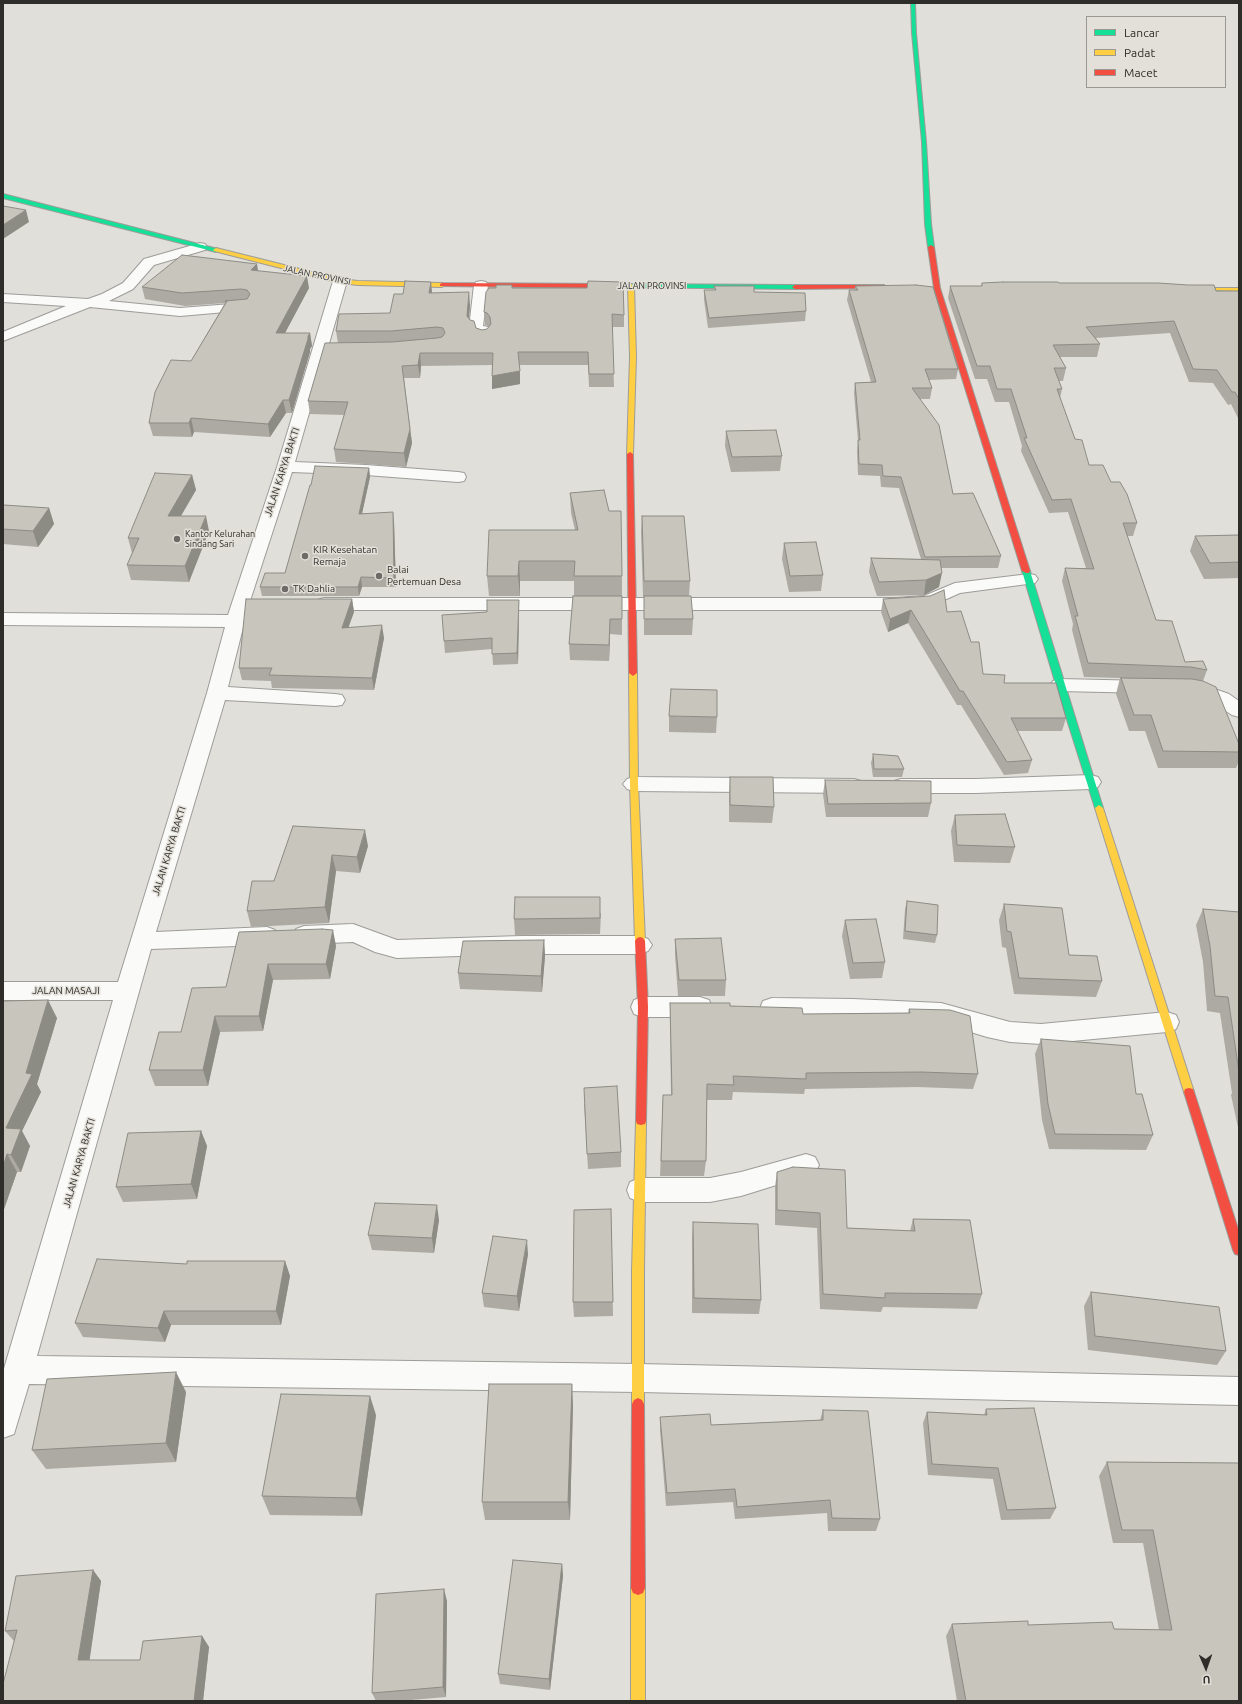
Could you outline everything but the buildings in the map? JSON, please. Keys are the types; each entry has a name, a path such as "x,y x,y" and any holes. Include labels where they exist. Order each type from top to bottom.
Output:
{"street":[{"path":"913,3 914,33 924,142 928,224 937,288 1029,579 1060,684 1239,1250"},
{"name":"JALAN PROVINSI","path":"3,196 200,247 340,281 376,284 890,287"},
{"path":"3,337 71,309 107,297 128,286 149,262 200,247"},
{"name":"JALAN KARYA BAKTI","path":"3,1423 142,941 217,693 244,610 285,467 326,350 340,281"},
{"path":"481,285 476,328 483,330 483,337"},
{"path":"631,286 633,357 630,462 633,604 634,784 643,1007 640,1190 638,1701"},
{"path":"1174,290 1238,291"},
{"path":"3,298 88,303 180,312 244,307"},
{"path":"285,467 366,470 458,477"},
{"path":"311,604 897,604 927,601 955,588 1029,579"},
{"path":"3,619 244,610"},
{"path":"1060,684 1186,688 1202,691 1222,699 1239,710"},
{"path":"217,693 335,700"},
{"path":"634,784 976,786 1091,782"},
{"path":"142,941 353,934 366,937 383,946 398,949 521,945 640,945"},
{"name":"JALAN MASAJI","path":"3,991 128,991"},
{"path":"643,1007 721,1008"},
{"path":"752,1008 853,1009 941,1013 972,1021 987,1027 1010,1032 1033,1033 1167,1022"},
{"path":"640,1190 710,1190 741,1184 806,1165"},
{"path":"19,1370 639,1378 1239,1391"}],"traffic: fast":[{"path":"913,3 914,33 924,142 928,224 931,247"},
{"path":"3,196 216,250"},
{"path":"612,286 795,287"},
{"path":"1026,571 1099,808"}],"traffic: slow":[{"path":"216,250 340,281 358,283 442,285"},
{"path":"630,454 633,357 631,286"},
{"path":"1186,290 1239,290"},
{"path":"633,673 634,784 640,941"},
{"path":"1099,808 1189,1092"},
{"path":"638,1404 638,1271 641,1121"},
{"path":"638,1588 638,1701"}],"traffic: jam":[{"path":"931,247 937,288 1026,571"},
{"path":"442,285 612,286"},
{"path":"795,287 884,287"},
{"path":"630,454 633,673"},
{"path":"640,941 643,1007 641,1121"},
{"path":"1189,1092 1239,1250"},
{"path":"638,1404 638,1588"}],"place":[{"name":"Kantor Kelurahan Sindang Sari","path":"177,539"},
{"name":"KIR Kesehatan Remaja","path":"305,556"},
{"name":"Balai Pertemuan Desa","path":"379,576"},
{"name":"TK Dahlia","path":"285,589"}]}
